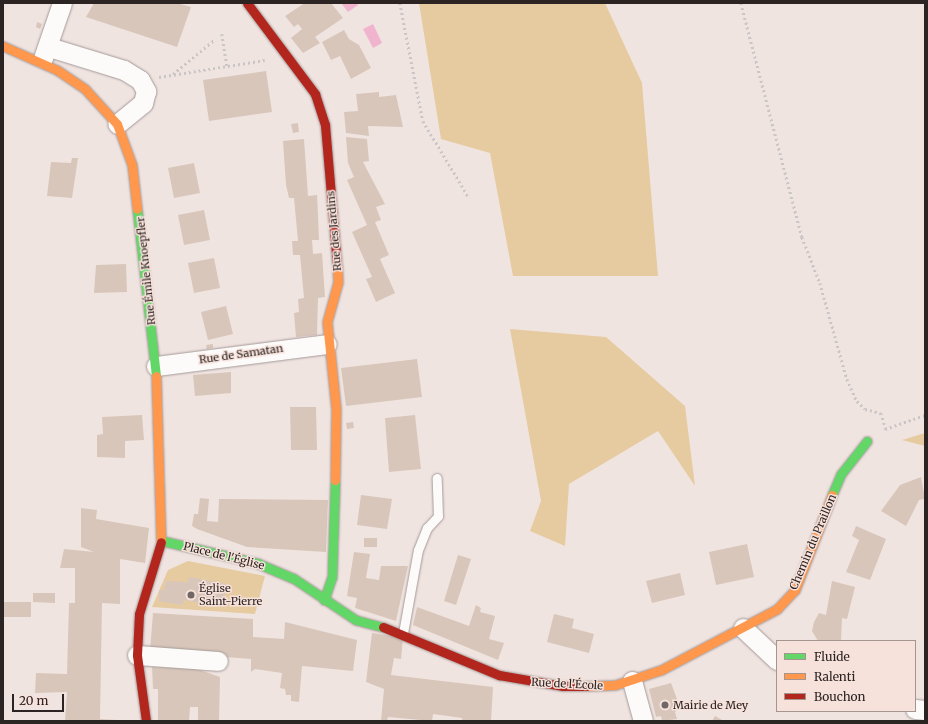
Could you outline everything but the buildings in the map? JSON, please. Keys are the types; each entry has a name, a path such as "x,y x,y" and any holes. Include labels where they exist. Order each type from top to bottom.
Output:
{"street":[{"path":"62,3 45,55 124,70 140,80 146,91 143,102 116,124"},
{"name":"Rue des Jardins","path":"247,3 315,94 325,125 338,259 338,282 327,322 327,344 336,409 335,544 332,577 324,600"},
{"name":"Rue Émile Knoepfler","path":"3,46 22,54 45,55 85,89 116,124 130,157 140,214 156,366 163,541"},
{"name":"Rue de Samatan","path":"156,366 327,344"},
{"name":"Chemin du Praillon","path":"743,628 777,609 795,590 841,474 867,441"},
{"path":"146,721 137,656 139,614 163,541"},
{"name":"Place de l'Église","path":"163,541 257,563 293,578 324,600"},
{"name":"Rue de l'École","path":"324,600 356,620 403,633 468,665 531,683 595,687 632,681 743,628"},
{"path":"743,628 776,659"},
{"path":"137,656 218,661"},
{"path":"632,681 643,721"}],"lane":[{"path":"403,633 418,550 427,528 438,516 437,478"}],"path":[{"path":"400,3 423,121 469,198"},
{"path":"741,3 789,193 832,320 847,379 858,401 866,409 881,413 886,429"},
{"path":"222,34 227,66"},
{"path":"172,75 214,40"},
{"path":"140,80 287,56"},
{"path":"867,441 886,429 925,415"}],"shaded area":[{"path":"341,3 357,3 358,5 348,12"},
{"path":"419,3 605,3 642,83 658,276 513,276 490,153 441,139"},
{"path":"373,24 382,43 373,48 363,29"},
{"path":"510,329 606,337 685,406 695,486 658,431 569,484 565,546 530,531 541,501"},
{"path":"925,433 925,446 902,440"},
{"path":"188,561 265,576 255,614 152,607 168,570"}],"traffic: fast":[{"path":"137,209 156,376"},
{"path":"832,495 841,474 867,441"},
{"path":"324,600 332,577 335,480"},
{"path":"163,541 257,563 293,578 356,620 383,627"}],"traffic: slow":[{"path":"3,46 57,70 85,89 117,124 132,165 137,209"},
{"path":"335,480 336,409 327,322 338,282 337,265"},
{"path":"156,376 161,542"},
{"path":"586,686 615,685 661,670 777,609 795,590 832,495"}],"traffic: jam":[{"path":"247,3 315,94 325,125 337,265"},
{"path":"146,721 137,655 139,614 161,542"},
{"path":"383,627 499,675 563,686 586,686"}],"place":[{"name":"Église Saint-Pierre","path":"191,595"},
{"name":"Mairie de Mey","path":"665,705"}]}
